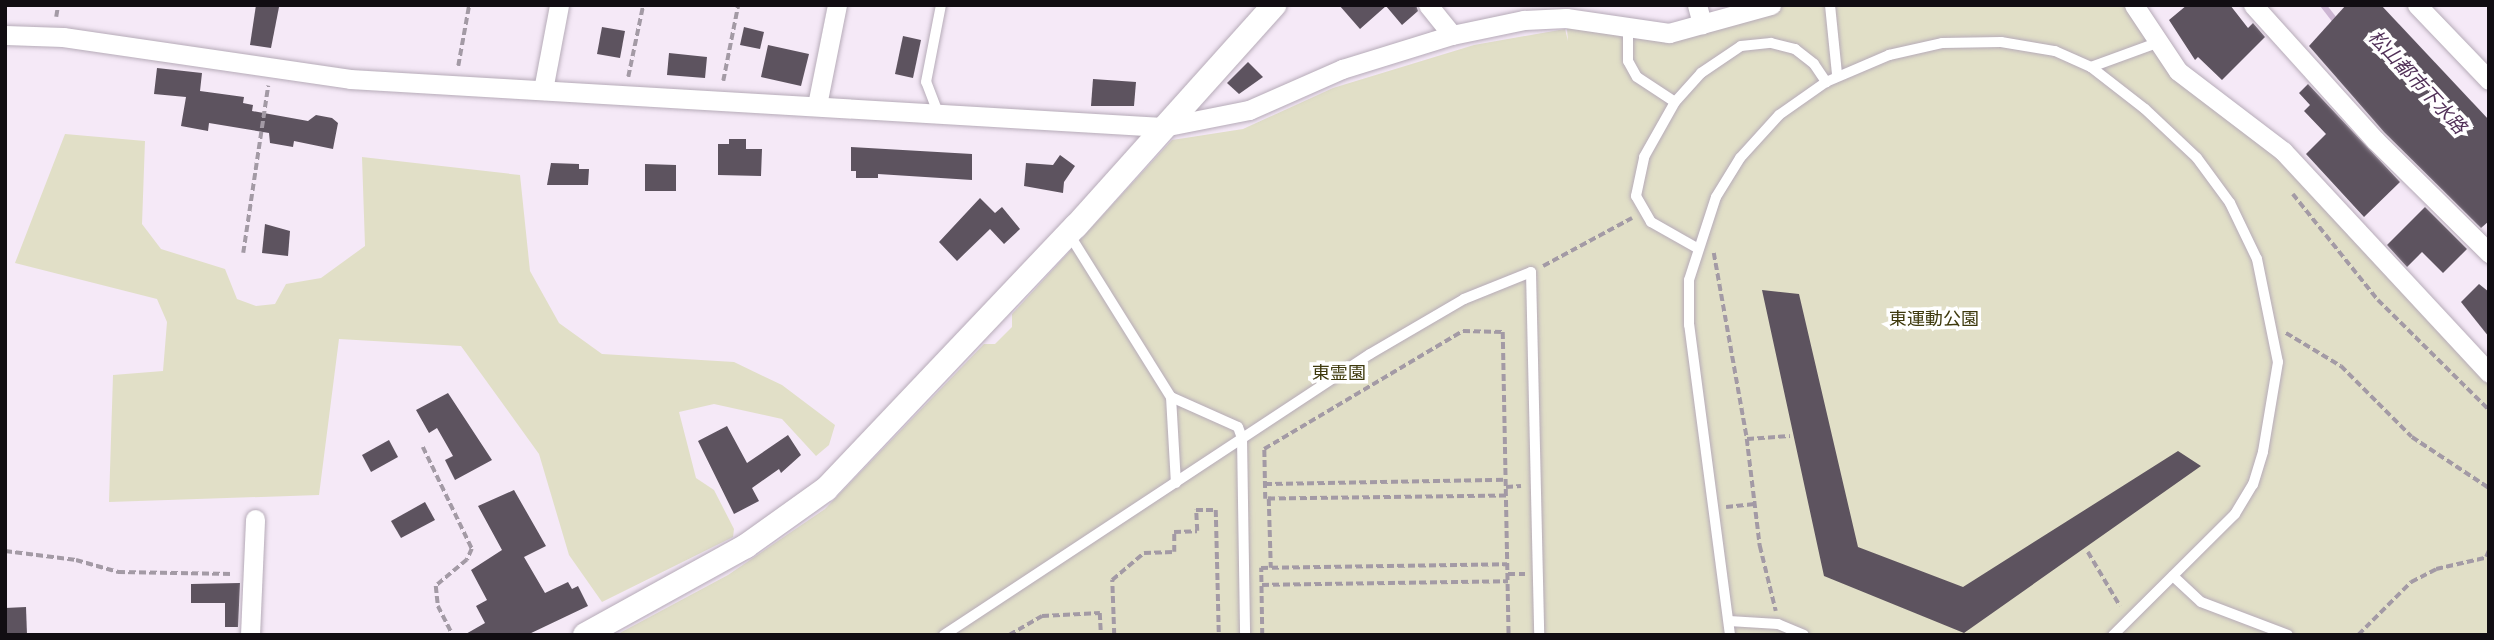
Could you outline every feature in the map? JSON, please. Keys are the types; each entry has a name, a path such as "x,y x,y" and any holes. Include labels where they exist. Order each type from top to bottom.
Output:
{"street":[{"path":"543,90 559,5"},
{"path":"817,105 837,5"},
{"path":"585,635 746,546 826,489 1068,234 1274,5"},
{"path":"1428,5 1452,35"},
{"path":"5,35 63,37 271,64 350,79 624,96 937,110 1163,127 1249,110 1342,69 1452,35 1563,11 1628,30 1669,33 1700,15 1771,5"},
{"path":"2134,5 2178,71 2283,151 2489,373"},
{"path":"2253,5 2375,140 2489,253"},
{"path":"2417,5 2489,80"},
{"path":"250,635 255,519"}],"lane":[{"path":"937,110 926,82 941,5"},
{"path":"1830,5 1837,74"},
{"path":"1628,30 1628,61 1637,77 1675,102"},
{"path":"1730,635 1689,325 1689,280 1697,248 1716,197 1740,158 1779,115 1837,74 1889,55 1942,43 1989,42 2055,51 2091,67 2145,109 2197,158 2230,203 2258,259 2273,328 2278,362 2273,410 2253,484 2235,514 2113,635"},
{"path":"1697,248 1642,213 1636,196 1644,157 1675,102 1701,73 1741,46 1771,43 1795,49 1814,64 1826,82"},
{"path":"2091,67 2157,43"},
{"path":"1068,234 1171,397 1176,483"},
{"path":"943,635 1242,438 1452,306 1531,272 1539,635"},
{"path":"1171,397 1238,427 1242,438 1245,635"},
{"path":"2173,576 2201,601 2288,635"},
{"path":"1729,621 1778,624 1804,635"}],"path":[{"path":"455,85 469,5"},
{"path":"624,96 643,5"},
{"path":"720,100 738,5"},
{"path":"243,253 271,64"},
{"path":"2291,191 2378,300 2489,410"},
{"path":"1531,272 1642,213"},
{"path":"1714,243 1747,439 1755,504 1778,624"},
{"path":"2273,328 2303,340 2341,366 2412,437 2489,488"},
{"path":"1506,496 1265,499 1264,449 1463,331 1503,332 1509,635"},
{"path":"1747,439 1790,436"},
{"path":"423,447 472,548 467,560 436,586 438,606 453,635"},
{"path":"1265,484 1506,480"},
{"path":"1269,499 1271,568"},
{"path":"1713,509 1755,504"},
{"path":"1114,635 1112,580 1144,554 1174,552 1174,532 1197,531 1196,510 1216,510 1219,635"},
{"path":"2358,635 2411,582 2436,569 2487,557 2489,550"},
{"path":"5,551 76,560 118,572 252,574"},
{"path":"2088,552 2128,620"},
{"path":"1262,635 1261,569 1507,564"},
{"path":"1262,585 1508,581"},
{"path":"1009,635 1042,616 1100,613 1101,635"}],"green space":[{"path":"1771,5 2134,5 2157,43 2283,151 2489,373 2489,635 616,635 728,575 825,509 984,344 995,344 1012,327 1012,314 1172,140 1243,129 1333,88 1474,45 1565,29 1568,41 1566,18 1669,33"},
{"path":"65,134 145,141 142,224 161,249 225,269 237,299 256,306 275,304 286,284 321,278 365,246 362,157 520,175 530,271 559,323 602,354 734,362 782,385 835,425 829,445 816,456 782,419 714,404 679,412 696,478 714,490 734,529 733,537 602,602 569,555 539,454 461,346 339,339 319,495 109,502 113,375 163,371 167,322 157,299 15,263"}],"building":[{"path":"256,5 279,7 271,48 250,45"},
{"path":"1339,5 1416,5 1418,11 1402,25 1386,6 1360,29"},
{"path":"2187,5 2230,5 2248,28 2253,23 2265,37 2222,80 2198,57 2195,60 2169,20"},
{"path":"2346,5 2381,5 2489,120 2489,221 2481,228 2384,132 2309,46"},
{"path":"602,27 625,31 620,58 597,54"},
{"path":"744,27 764,32 760,49 740,45"},
{"path":"903,36 921,40 913,78 895,74"},
{"path":"768,45 809,54 801,86 761,77"},
{"path":"669,53 707,57 705,78 667,75"},
{"path":"1248,62 1263,77 1239,94 1227,83"},
{"path":"157,68 202,73 200,91 244,97 243,103 253,105 252,111 308,121 316,115 332,118 338,123 333,149 294,141 293,147 270,143 269,133 209,123 208,131 181,126 186,97 154,94"},
{"path":"1093,79 1136,82 1134,106 1091,106"},
{"path":"2308,84 2400,182 2364,217 2306,154 2326,134 2304,111 2310,105 2299,93"},
{"path":"729,139 746,139 746,149 762,149 761,176 718,175 718,144 729,144"},
{"path":"851,147 972,154 972,180 878,174 878,178 856,178 856,171 851,171"},
{"path":"1060,155 1075,166 1064,182 1063,193 1024,186 1026,163 1053,165"},
{"path":"551,163 579,164 579,169 589,169 588,185 547,185"},
{"path":"645,164 676,165 676,191 645,191"},
{"path":"980,198 995,213 1002,207 1020,229 1004,244 990,229 957,261 939,242"},
{"path":"2425,207 2467,249 2443,273 2422,252 2407,267 2387,245"},
{"path":"265,224 290,231 288,256 262,253"},
{"path":"2479,284 2489,292 2489,337 2461,302"},
{"path":"1762,290 1799,294 1858,547 1963,587 2178,451 2201,466 1964,633 1824,576"},
{"path":"448,393 492,460 455,480 445,460 453,456 437,428 429,433 416,410"},
{"path":"727,426 747,463 788,435 801,455 781,473 779,469 752,488 759,501 734,514 698,441"},
{"path":"389,440 398,457 371,472 362,455"},
{"path":"514,490 546,546 524,557 545,593 568,582 572,589 578,586 588,606 527,635 464,635 485,623 476,606 487,600 471,570 502,550 478,506"},
{"path":"425,502 435,520 401,538 391,521"},
{"path":"240,583 238,627 225,627 225,603 191,603 191,584"},
{"path":"26,607 27,635 5,635 5,608"}],"waterway":[{"name":"松山都市下水路","path":"2323,5 2337,23"}],"park label":[{"name":"東運動公園","path":"1934,319"},
{"name":"東霊園","path":"1339,373"}]}
